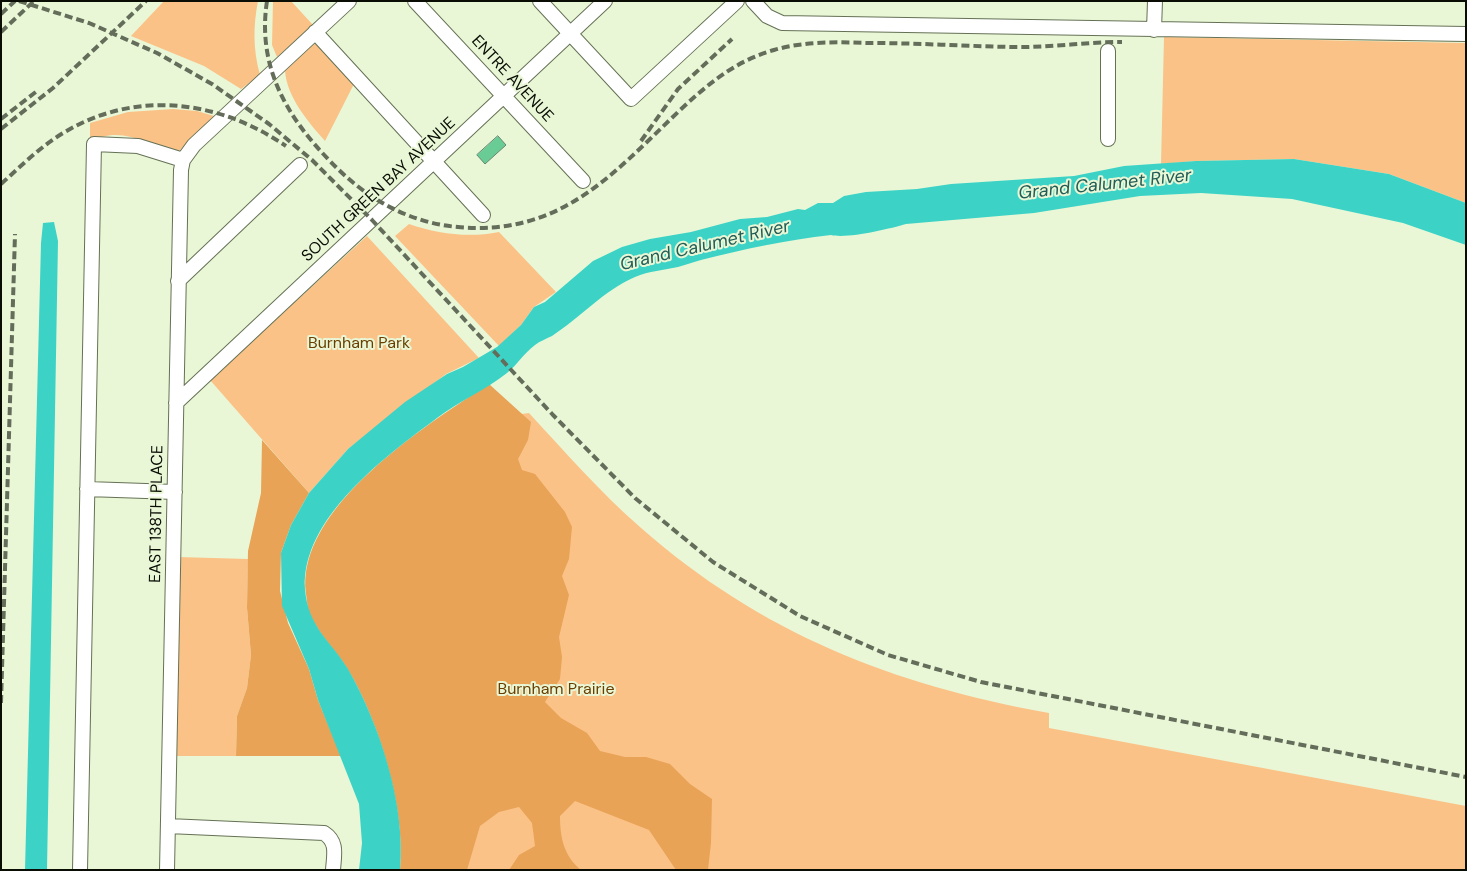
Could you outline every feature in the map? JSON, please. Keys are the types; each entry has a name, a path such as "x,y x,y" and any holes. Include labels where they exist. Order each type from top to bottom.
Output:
{"street":[{"path":"80,870 94,144 138,146 183,160 194,145 349,1"},
{"name":"ENTRE AVENUE","path":"415,1 583,181"},
{"path":"540,1 631,99 737,1"},
{"name":"SOUTH GREEN BAY AVENUE","path":"176,403 605,1"},
{"path":"753,1 767,16 782,22 1466,34"},
{"path":"1154,30 1155,1"},
{"path":"315,32 483,215"},
{"path":"1108,51 1108,140"},
{"name":"EAST 138TH PLACE","path":"167,870 180,181 183,160"},
{"path":"178,281 300,164"},
{"path":"87,489 175,492"},
{"path":"168,826 324,832 331,837 334,844 333,870"}],"green space":[{"path":"164,1 258,1 255,38 260,75 241,89 204,66 131,36"},
{"path":"273,1 291,1 313,25 277,57 272,45"},
{"path":"1164,37 1466,43 1466,203 1389,174 1294,159 1196,161 1161,164"},
{"path":"318,39 356,80 325,141 299,109 290,90 285,71"},
{"path":"173,109 197,111 214,116 176,154 133,137 122,135 111,135 90,143 90,123 128,112"},
{"path":"409,224 431,230 465,235 499,232 556,292 534,307 521,325 499,346 395,236"},
{"name":"Burnham Park","path":"367,236 479,358 446,374 348,449 309,493 210,380"},
{"name":"Burnham Prairie","path":"529,413 597,486 640,527 686,564 733,597 781,625 831,649 883,670 936,687 1049,713 1049,728 1466,806 1466,870 403,870 514,415"},
{"path":"178,557 248,559 247,608 251,655 247,688 237,716 236,756 174,756"}],"shaded area":[{"path":"489,384 531,422 528,440 518,459 522,470 535,474 565,512 572,527 569,559 562,576 569,595 559,637 562,657 560,679 545,702 561,718 587,733 600,751 625,757 646,757 670,764 690,784 712,799 708,870 676,870 649,830 575,801 560,816 560,824 562,839 567,853 581,870 509,870 519,855 535,846 532,823 519,807 499,812 480,826 467,870 400,870 399,820 388,766 370,713 359,689 309,612 306,594 308,562 321,531 342,501 370,472 432,422"},
{"path":"262,440 309,493 291,525 281,553 280,591 288,623 309,669 318,700 341,756 236,756 237,716 247,688 251,655 247,608 248,551 261,493"}],"water":[{"name":"Grand Calumet River","path":"1294,159 1389,174 1466,203 1466,245 1403,223 1292,199 1201,193 1140,196 1034,213 906,224 857,235 831,235 782,242 646,273 623,283 602,297 563,329 535,345 511,370 499,379 445,412 417,433 350,491 332,514 317,538 307,563 305,589 310,613 321,632 348,669 360,691 380,740 395,793 401,845 400,870 359,870 362,843 359,804 318,700 309,669 282,606 281,553 291,525 309,493 348,449 405,402 447,374 497,347 521,325 534,307 545,302 593,261 622,247 650,239 691,232 740,219 767,217 798,209 805,210 818,203 833,203 844,196 866,192 1074,176 1124,166 1196,161"},
{"path":"54,222 58,241 47,870 25,870 41,243 43,223"}],"building":[{"path":"498,136 506,145 485,164 477,155"}],"railway":[{"path":"1,14 15,1"},
{"path":"19,1 89,23 157,53 212,84 269,124 312,160 372,220 553,415 635,498 713,562 800,616 888,655 981,682 1466,777"},
{"path":"1,32 34,1"},
{"path":"1,129 53,88 146,1"},
{"path":"267,1 266,47 271,68 288,108 314,144 343,174 372,197 404,214 422,220 458,227 494,227 526,222 555,211 581,197 630,158 711,83 747,60 774,50 798,45 833,42 993,47 1122,42"},
{"path":"641,141 678,89 732,39"},
{"path":"1,119 37,91"},
{"path":"1,184 63,133 91,119 119,110 148,106 176,106 205,110 233,118 260,130 286,146"},
{"path":"1,703 15,234"}]}
